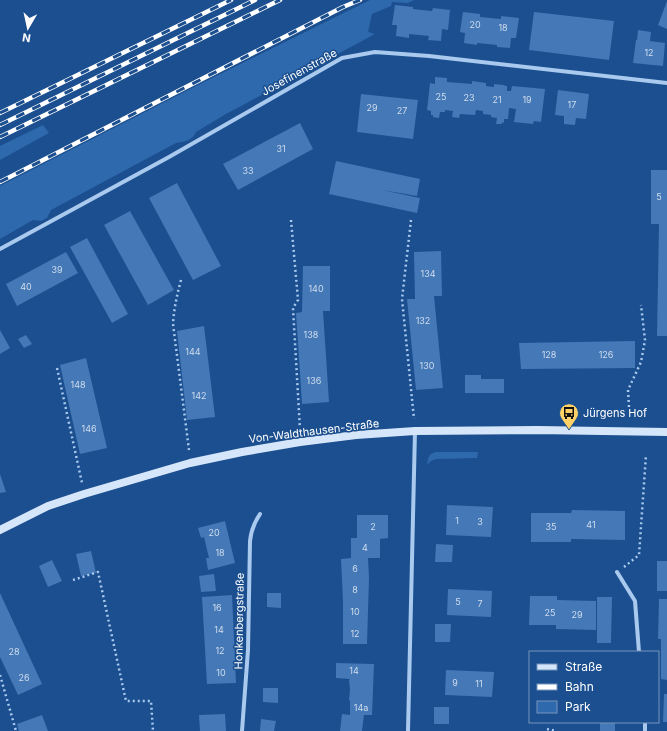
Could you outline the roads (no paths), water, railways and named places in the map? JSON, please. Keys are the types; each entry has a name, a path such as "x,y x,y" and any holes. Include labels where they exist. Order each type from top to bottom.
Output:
{"street":[{"name":"Josefinenstraße","path":"0,249 156,164 342,58 375,52 429,56 667,83"},
{"name":"Von-Waldthausen-Straße","path":"0,530 48,506 84,494 190,463 300,442 356,435 415,431 538,430 667,432"},
{"path":"408,731 415,431"},
{"name":"Honkenbergstraße","path":"242,731 248,650 250,541 254,522 260,514"},
{"path":"618,572 635,601 639,651"}],"railway":[{"path":"0,113 231,0"},
{"path":"0,125 255,0"},
{"path":"0,137 280,0"},
{"path":"0,182 343,7 360,0"}],"place":[{"name":"Jürgens Hof","path":"569,430"}]}
